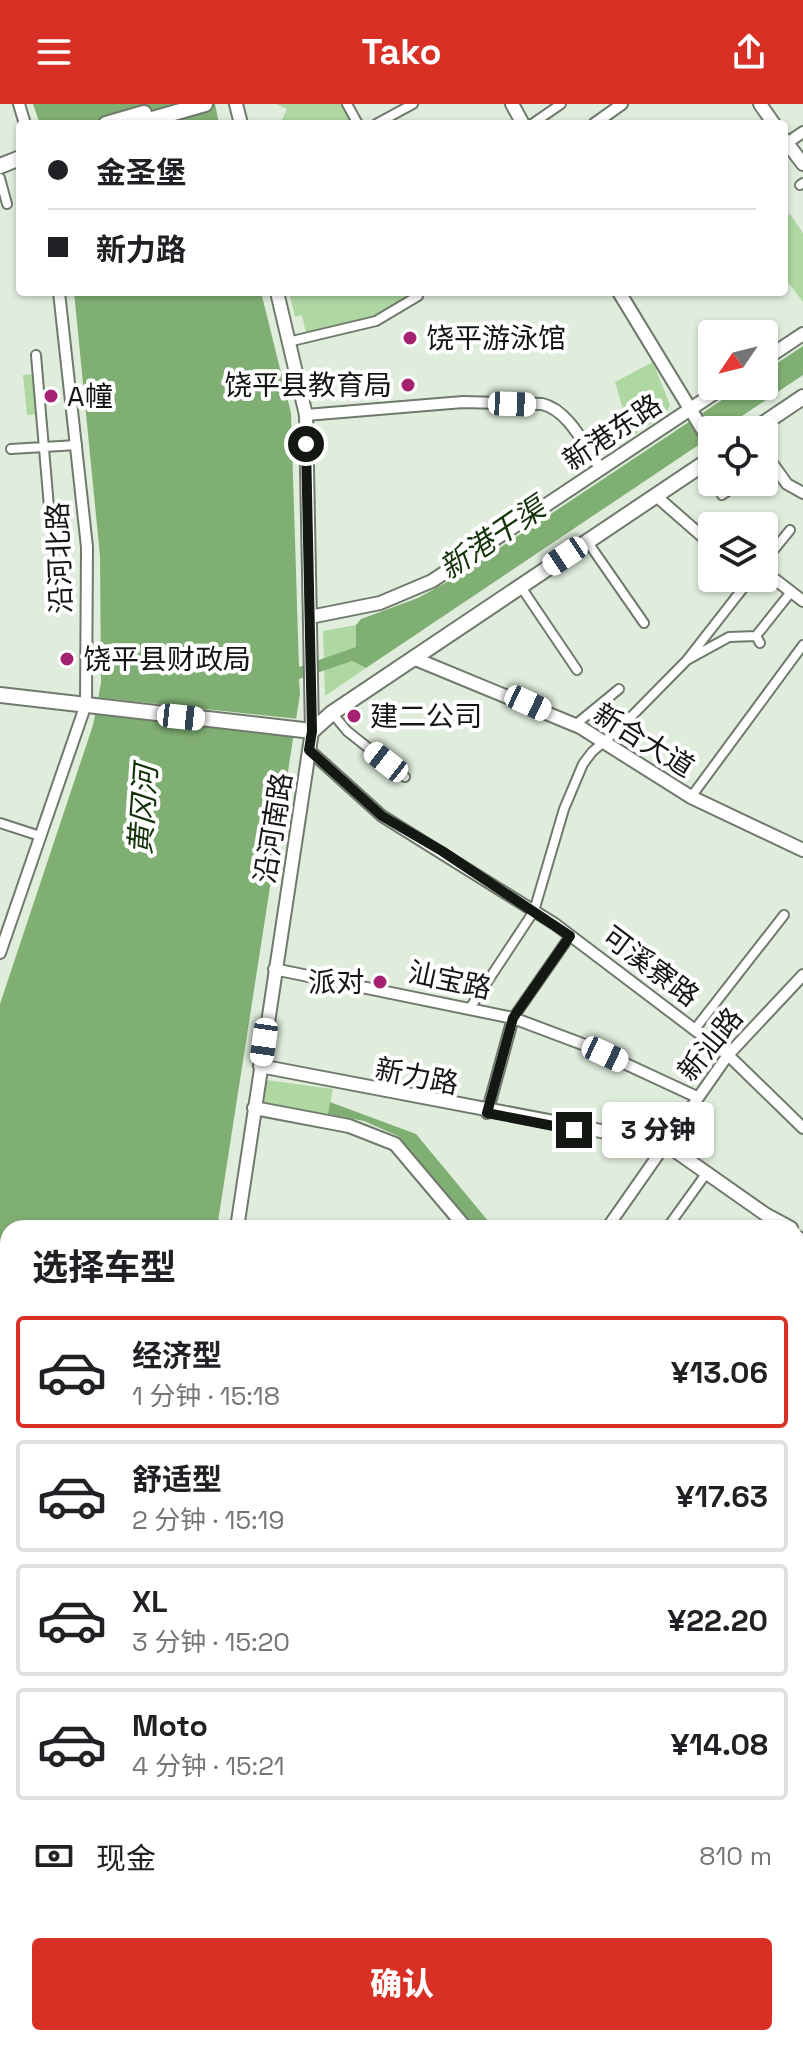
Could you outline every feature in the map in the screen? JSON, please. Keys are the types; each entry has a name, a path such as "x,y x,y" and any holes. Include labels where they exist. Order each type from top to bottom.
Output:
{"main road":[{"path":"120,120 175,104"},
{"path":"149,120 205,104"},
{"path":"788,144 803,164"},
{"name":"沿河南路","path":"238,1220 312,731 306,415 278,296"},
{"path":"621,296 698,425"},
{"path":"778,351 803,334"},
{"path":"775,416 803,397"},
{"name":"新港东路","path":"310,617 380,603 432,581 706,400"},
{"path":"0,695 86,704 93,701 298,723 312,731 332,713 656,496 698,461"},
{"name":"新合大道","path":"413,658 575,725 691,797 803,850"},
{"name":"新力路","path":"260,1070 662,1145 703,1178 767,1220"},
{"path":"254,1108 349,1126 395,1144 459,1220"},
{"path":"662,1145 761,1216 771,1220"}],"street":[{"path":"383,120 413,104"},
{"path":"538,120 561,104"},
{"path":"600,120 622,104"},
{"path":"0,178 7,204"},
{"name":"沿河北路","path":"0,953 86,704 87,547 59,296"},
{"path":"288,342 376,321 418,296"},
{"path":"36,355 49,507"},
{"path":"306,415 463,402 542,404 554,407 569,422 601,469"},
{"path":"11,449 77,445"},
{"path":"778,471 787,484 803,493"},
{"path":"656,496 698,533"},
{"path":"778,545 790,530"},
{"path":"587,541 644,623"},
{"path":"778,582 803,601"},
{"path":"521,587 577,670"},
{"path":"470,1008 534,911 572,789 592,752 687,660 740,592"},
{"path":"687,660 729,637 758,639 791,592"},
{"path":"691,797 803,645"},
{"path":"575,725 619,689"},
{"path":"332,713 347,731 405,777"},
{"name":"可溪寮路","path":"309,750 382,816 534,911 695,1029 728,1055 803,1128"},
{"path":"0,823 40,836"},
{"path":"695,1029 784,915"},
{"path":"488,1111 513,1018 570,936"},
{"name":"汕宝路","path":"274,969 513,1018 585,1045 697,1097"},
{"name":"新汕路","path":"612,1220 728,1055 803,975"},
{"path":"673,1220 703,1178"}],"shaded area":[{"path":"276,104 342,104 351,120 282,120 287,109"},
{"path":"788,215 803,233 803,302 788,282"},
{"path":"290,296 409,296 375,316 306,333 302,315 295,317"},
{"path":"653,362 670,405 666,413 631,437 615,382"},
{"path":"34,374 38,414 27,415 23,375"},
{"path":"356,625 357,647 350,650 352,661 366,668 325,696 323,631"},
{"path":"266,1080 333,1089 328,1114 262,1104"}],"water":[{"path":"33,104 215,104 218,120 39,120"},
{"name":"黄冈河","path":"74,296 262,296 291,413 299,667 356,647 356,625 361,619 418,598 456,577 722,400 766,400 742,416 698,416 698,445 366,668 352,661 299,679 300,694 218,1220 0,1220 0,1004 93,725 101,683 100,556"},
{"path":"803,346 803,375 778,392 778,363"},
{"path":"330,1102 416,1134 487,1220 469,1220 398,1136 364,1121 328,1114"}],"pier":[{"path":"94,697 299,719 297,734 93,712"}],"place":[{"name":"饶平游泳馆","path":"410,338"},
{"name":"饶平县教育局","path":"408,385"},
{"name":"A幢","path":"51,396"},
{"name":"饶平县财政局","path":"67,659"},
{"name":"建二公司","path":"354,716"},
{"name":"派对","path":"380,982"}],"route":[{"path":"306,444 312,731 309,750 382,816 442,851 570,936 513,1018 487,1113 574,1130"}],"water label":[{"name":"新港干渠","path":"492,538"}]}
